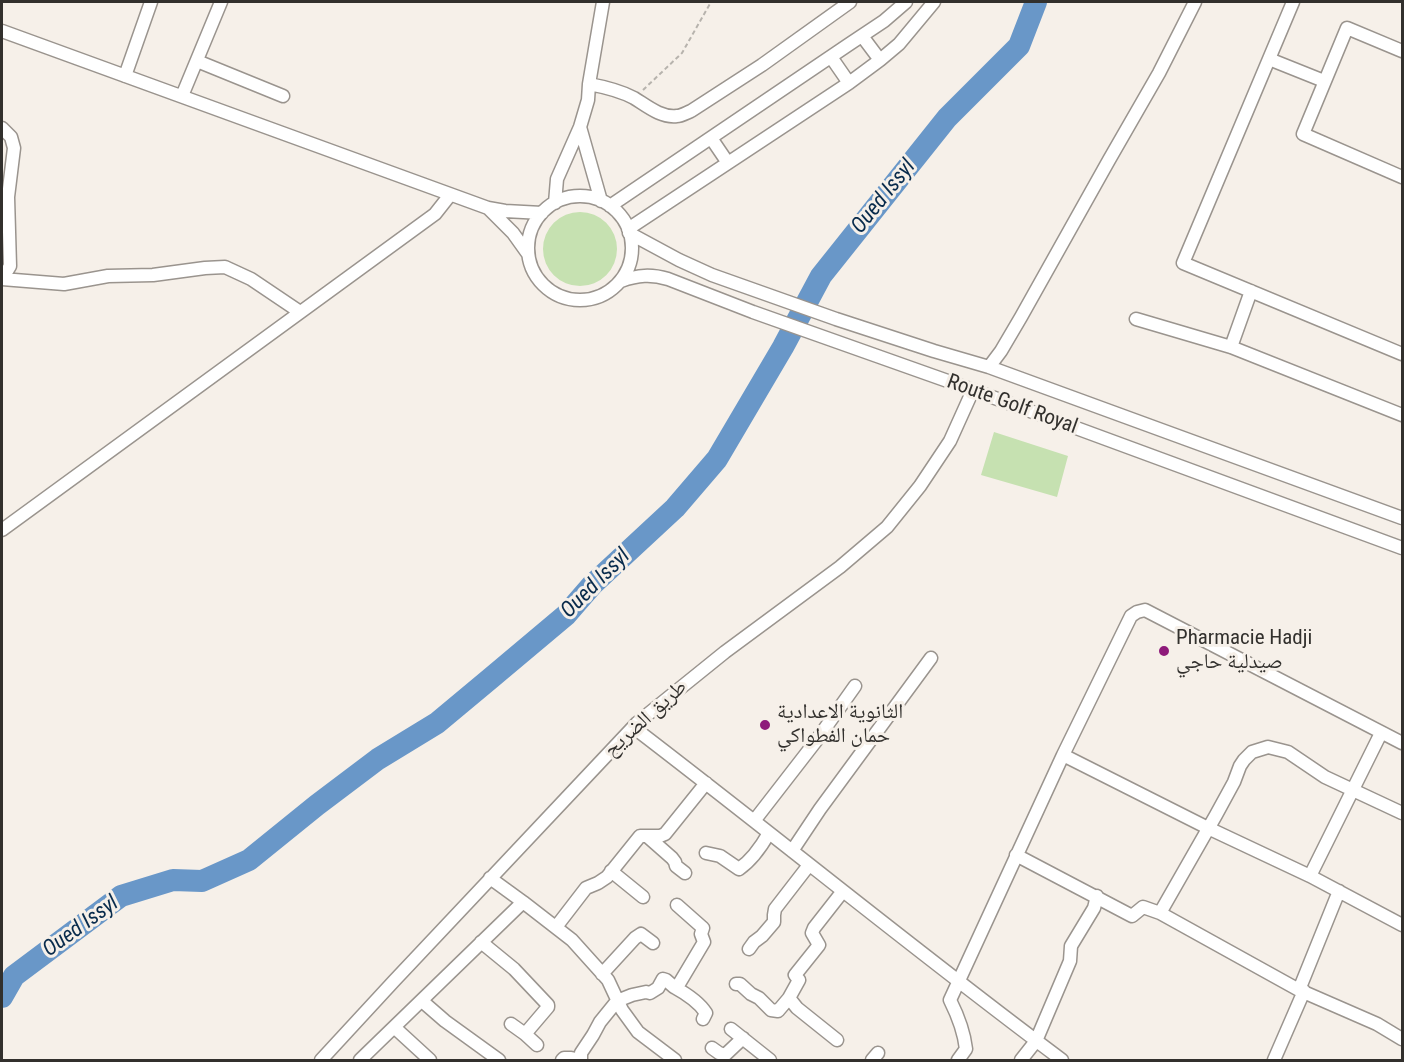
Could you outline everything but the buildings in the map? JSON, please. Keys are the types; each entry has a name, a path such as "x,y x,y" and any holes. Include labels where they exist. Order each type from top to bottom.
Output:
{"street":[{"path":"126,76 151,2"},
{"path":"182,96 221,2"},
{"path":"555,202 557,179 580,127 588,99 603,2"},
{"path":"589,84 634,98 666,116 678,116 690,111 762,65 850,2"},
{"path":"605,204 711,138 862,36 906,2"},
{"path":"629,231 880,60 906,36 934,2"},
{"path":"989,366 1011,334 1159,73 1195,2"},
{"path":"1293,2 1184,263 1402,354"},
{"path":"1402,51 1347,28 1303,134 1402,177"},
{"path":"2,31 488,208 542,213"},
{"path":"862,36 880,60"},
{"path":"831,57 849,83"},
{"path":"1269,59 1324,81"},
{"path":"197,61 283,96"},
{"path":"580,127 605,204"},
{"path":"2,128 11,137 14,148 8,196 10,266 2,279 64,284 108,276 153,275 225,267 251,279 300,312"},
{"path":"711,138 728,163"},
{"path":"2,530 435,214 450,195"},
{"path":"590,197 605,204 624,220 632,245 631,258 621,281 596,298 581,300 566,298 552,292 540,282 532,269 528,254 533,225 555,202 566,198 590,197"},
{"path":"488,208 513,233 528,254"},
{"name":"Route Golf Royal","path":"629,231 693,267 836,319 934,351 989,366 1402,518"},
{"name":"Route Golf Royal","path":"621,281 634,276 658,276 1402,548"},
{"path":"1231,347 1251,291"},
{"path":"1136,319 1231,347 1402,415"},
{"name":"طريق الضريح","path":"321,1060 633,727 701,671 840,567 887,527 920,486 950,441 973,390"},
{"path":"958,1060 966,1050 965,1040 960,1019 950,1000 1063,755 1131,616 1145,609 1402,743"},
{"path":"792,851 931,658"},
{"path":"754,821 855,686"},
{"path":"633,727 958,982 1062,1060"},
{"path":"1310,876 1381,733"},
{"path":"1160,913 1244,759 1252,752 1268,747 1288,752 1324,777 1402,813"},
{"path":"1063,755 1310,876 1402,925"},
{"path":"556,927 586,888 598,884 607,877 640,836 665,834 706,783"},
{"path":"706,853 720,856 738,869 755,854 770,833"},
{"path":"647,836 685,873"},
{"path":"1016,855 1132,916 1143,907 1160,913 1301,990 1377,1024 1402,1039"},
{"path":"748,949 774,922 775,909 809,865"},
{"path":"611,872 643,897"},
{"path":"490,878 572,940 608,980 622,1010 638,1032 675,1060"},
{"path":"736,984 740,984 759,998 771,1010 778,1011 789,998 798,980 795,975 819,945 812,933 814,928 843,891"},
{"path":"1274,1060 1339,891"},
{"path":"1021,1060 1036,1041 1070,961 1071,946 1094,908 1097,896"},
{"path":"360,1060 524,902"},
{"path":"674,987 679,984 704,942 701,934 703,928 677,904"},
{"path":"603,974 641,934 653,943"},
{"path":"481,942 514,969 548,1005 525,1034"},
{"path":"562,1060 570,1058 581,1060 580,1053 617,1001 633,995 650,993 658,988 663,979 703,1008 706,1013 703,1019"},
{"path":"789,998 797,1008 837,1040"},
{"path":"422,1001 445,1021 499,1060"},
{"path":"511,1024 537,1045"},
{"path":"394,1027 430,1060"},
{"path":"731,1029 770,1060"},
{"path":"712,1048 725,1055 743,1038"}],"path":[{"path":"634,98 682,53 711,2"}],"green space":[{"path":"573,212 587,212 601,218 611,228 617,242 617,256 611,270 601,280 587,286 573,286 559,280 549,270 543,256 543,242 549,228 559,218"},
{"path":"994,432 1068,456 1057,497 981,475"}],"waterway":[{"name":"Oued Issyl","path":"2,997 14,976 121,896 173,880 202,881 249,860 378,759 437,723 566,615 592,585 675,508 717,459 783,347 821,276 947,118 1019,46 1036,2"}],"place":[{"name":"Pharmacie Hadji صيدلية حاجي","path":"1164,651"},
{"name":"الثانوية الاعدادية حمان الفطواكي","path":"765,725"}]}
